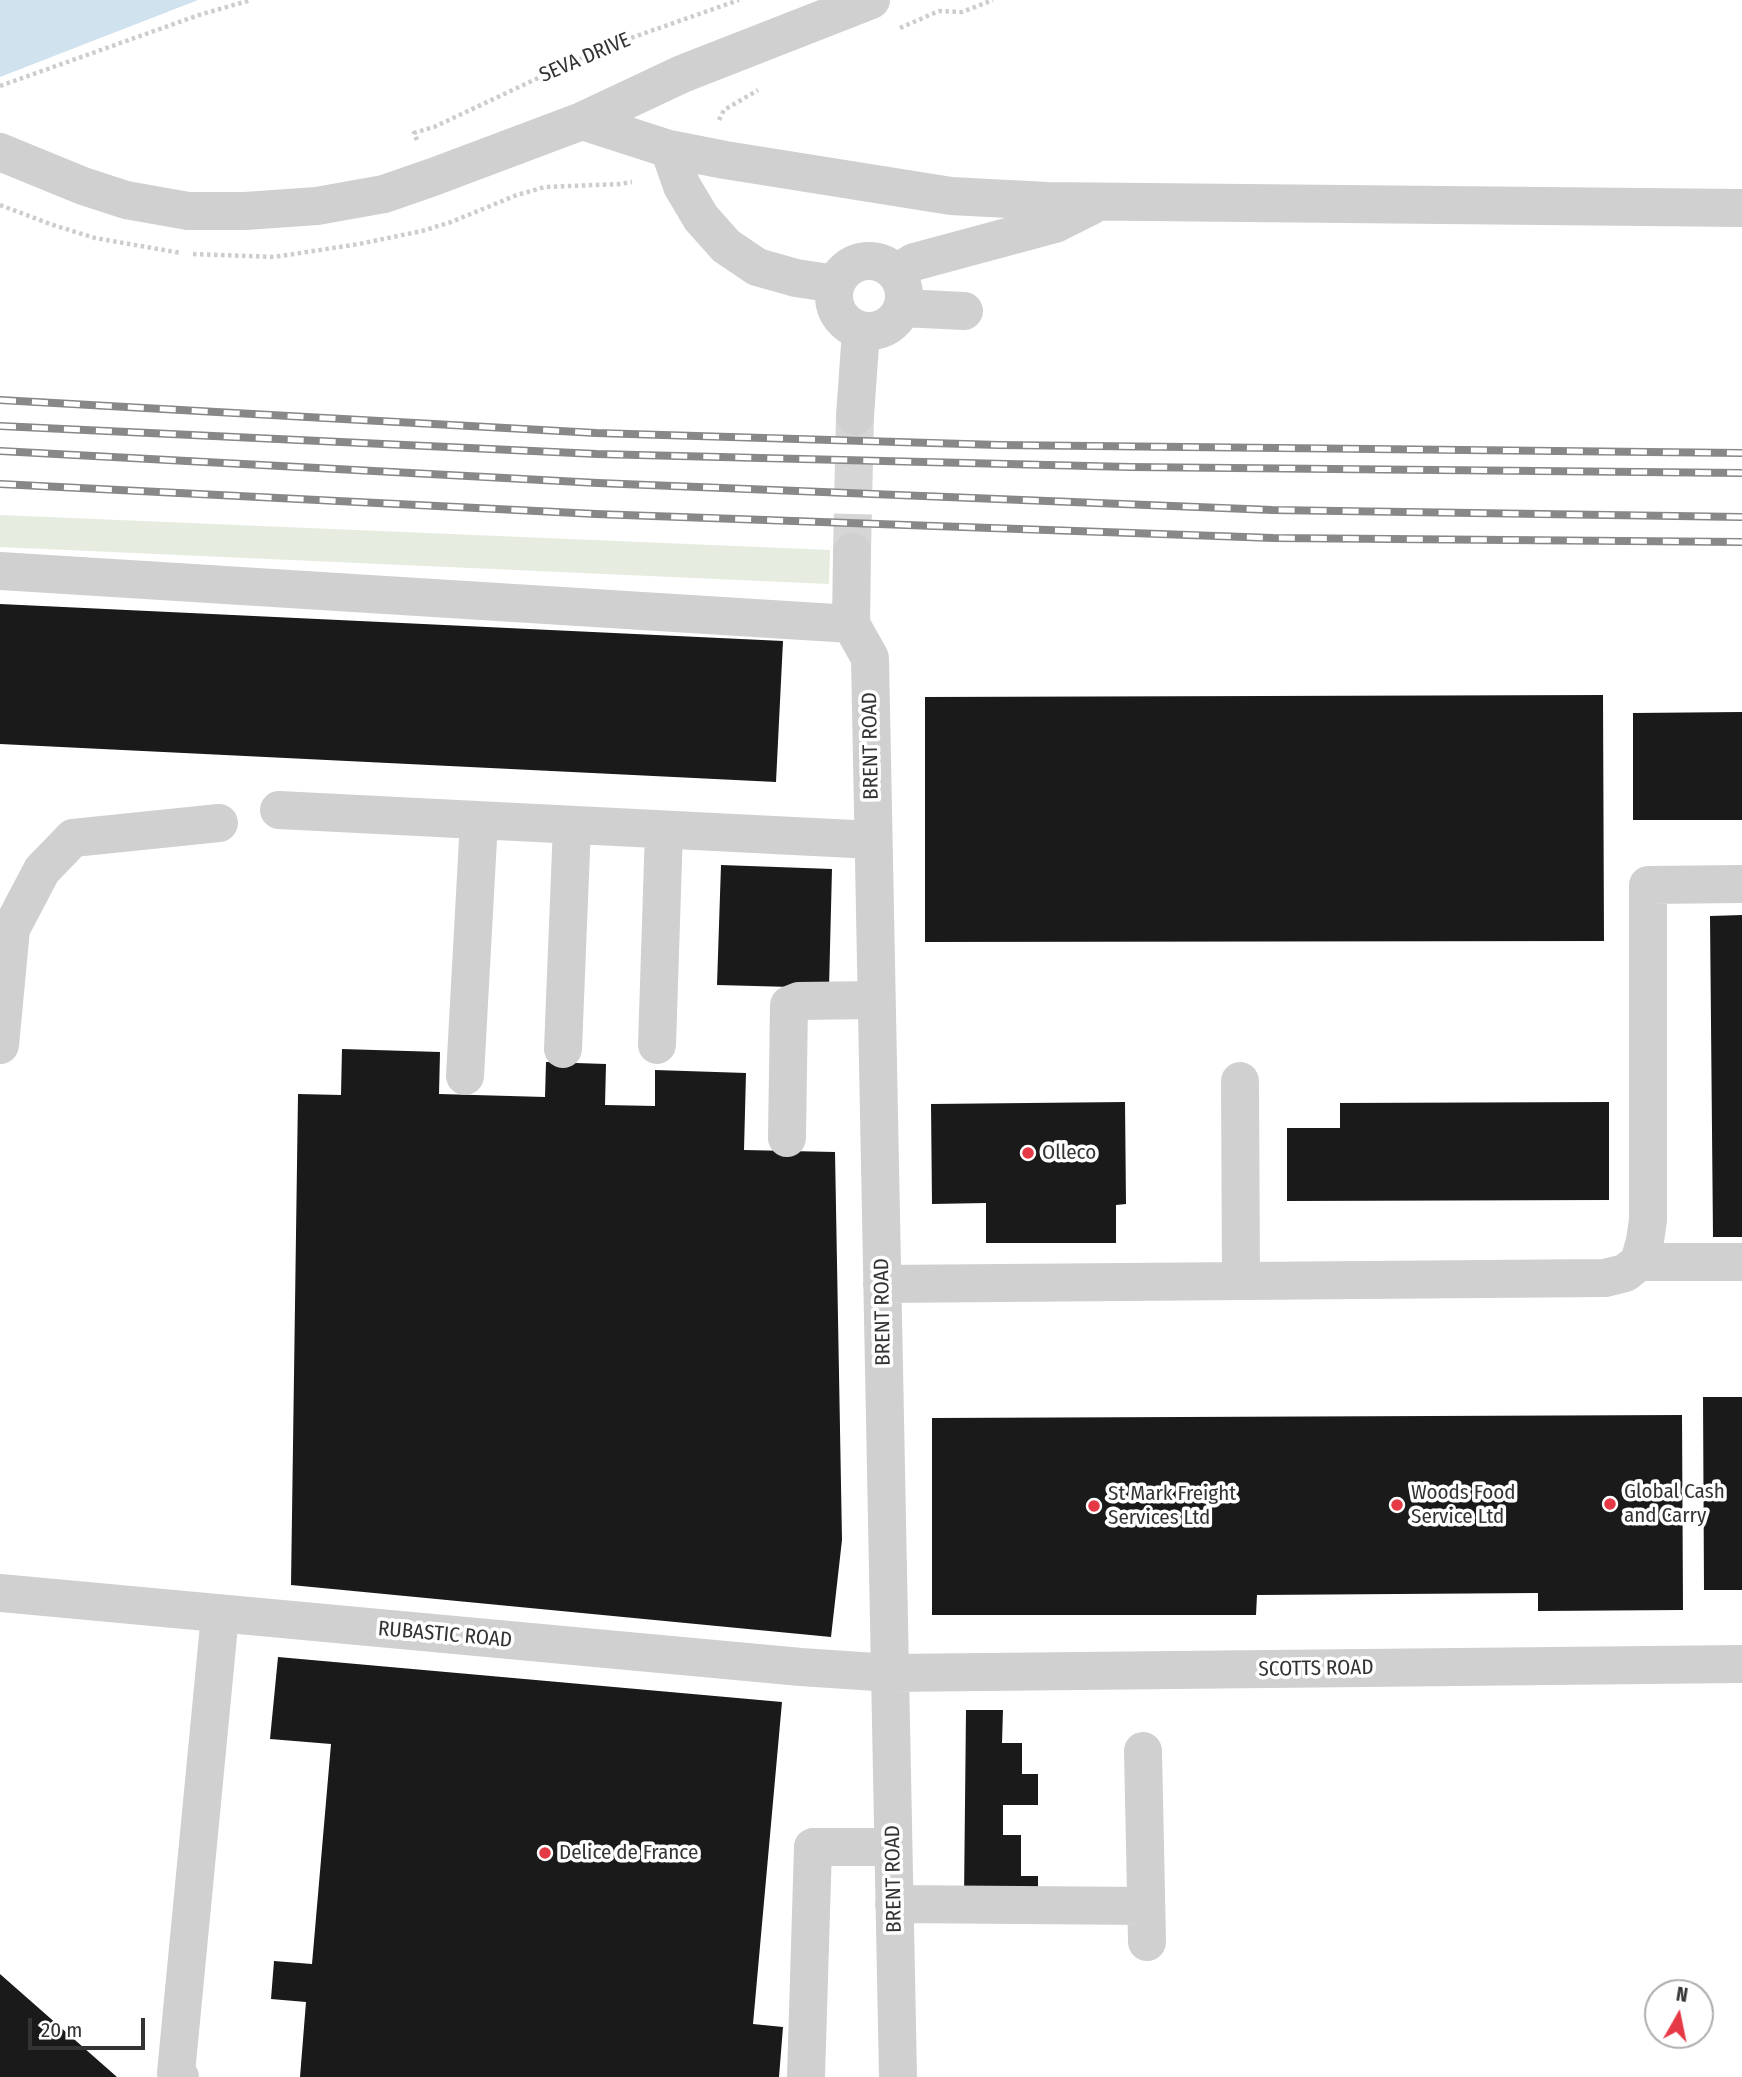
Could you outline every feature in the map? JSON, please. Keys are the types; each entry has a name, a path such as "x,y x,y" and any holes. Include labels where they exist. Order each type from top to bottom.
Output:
{"street":[{"path":"0,152 83,186 126,200 188,211 245,211 317,206 384,194 582,121 682,74 871,0"},
{"path":"582,121 669,149 951,196 1047,201 1742,208"},
{"path":"669,149 682,186 701,218 726,246 757,267 796,278 835,284"},
{"path":"899,291 926,259 1055,224 1103,200"},
{"path":"875,261 887,266 899,291 897,317 881,330 872,332 850,327 841,318 833,296 835,284 851,265 875,261"},
{"path":"899,291 964,311"},
{"path":"855,416 861,331"},
{"name":"BRENT ROAD","path":"852,552 851,624 870,658 898,2077"},
{"path":"0,571 851,624"},
{"path":"279,810 873,840"},
{"path":"465,1076 480,821"},
{"path":"0,1045 11,929 42,870 73,838 219,823"},
{"path":"563,1049 572,825"},
{"path":"657,1045 664,830"},
{"path":"882,1284 1605,1278 1625,1273 1639,1262 1648,1220 1648,885 1742,884"},
{"path":"787,1138 789,1005 799,1001 876,1000"},
{"path":"1240,1081 1241,1281"},
{"path":"1639,1262 1742,1262"},
{"name":"RUBASTIC ROAD","path":"0,1593 801,1668 890,1673"},
{"path":"180,2077 176,2073 220,1615"},
{"name":"SCOTTS ROAD","path":"890,1673 1742,1664"},
{"path":"894,1905 1146,1924 1143,1751"},
{"path":"806,2077 813,1847 893,1847"}],"path":[{"path":"0,86 199,15 251,0"},
{"name":"SEVA DRIVE","path":"420,147 414,133 435,127 568,64 628,39 739,0"},
{"path":"719,122 723,110 762,88"},
{"path":"422,231 545,187 620,184 632,181"}],"shaded area":[{"path":"0,515 830,550 829,584 0,547"}],"water":[{"path":"0,0 198,0 0,77"}],"building":[{"path":"0,604 783,641 776,782 0,744"},
{"path":"1603,695 1604,941 925,942 925,697"},
{"path":"1742,712 1742,820 1633,820 1633,713"},
{"path":"721,865 832,869 829,988 717,985"},
{"path":"1742,915 1742,1237 1713,1237 1710,916"},
{"path":"342,1049 440,1052 439,1094 545,1097 546,1062 606,1064 605,1105 655,1106 655,1070 746,1073 744,1150 835,1152 842,1540 831,1637 291,1585 298,1094 341,1095"},
{"name":"Olleco","path":"1125,1102 1126,1204 1116,1205 1116,1243 986,1243 986,1203 932,1204 931,1104"},
{"path":"1609,1102 1609,1200 1287,1201 1287,1128 1340,1128 1340,1103"},
{"path":"1703,1397 1742,1397 1742,1590 1704,1590"},
{"path":"1682,1415 1683,1610 1538,1611 1538,1593 1257,1595 1256,1615 932,1615 932,1418"},
{"name":"Delice de France","path":"278,1657 782,1702 753,2024 783,2027 779,2077 300,2077 306,2002 271,1999 274,1961 312,1964 331,1744 270,1739"},
{"path":"966,1710 1003,1710 1002,1743 1022,1743 1022,1774 1038,1774 1038,1805 1003,1805 1003,1835 1021,1835 1021,1876 1038,1876 1038,1899 964,1898"},
{"path":"0,1974 117,2077 0,2077"}],"tunnel":[{"path":"852,552 855,416"}],"railway":[{"path":"0,400 596,433 999,445 1742,453"},
{"path":"0,426 597,454 1130,467 1742,473"},
{"path":"0,451 598,483 1272,510 1742,517"},
{"path":"0,484 596,514 1273,538 1742,542"}],"place":[{"name":"Olleco","path":"1028,1153"},
{"name":"Global Cash and Carry","path":"1610,1504"},
{"name":"Woods Food Service Ltd","path":"1397,1505"},
{"name":"St Mark Freight Services Ltd","path":"1094,1506"},
{"name":"Delice de France","path":"545,1853"}]}
